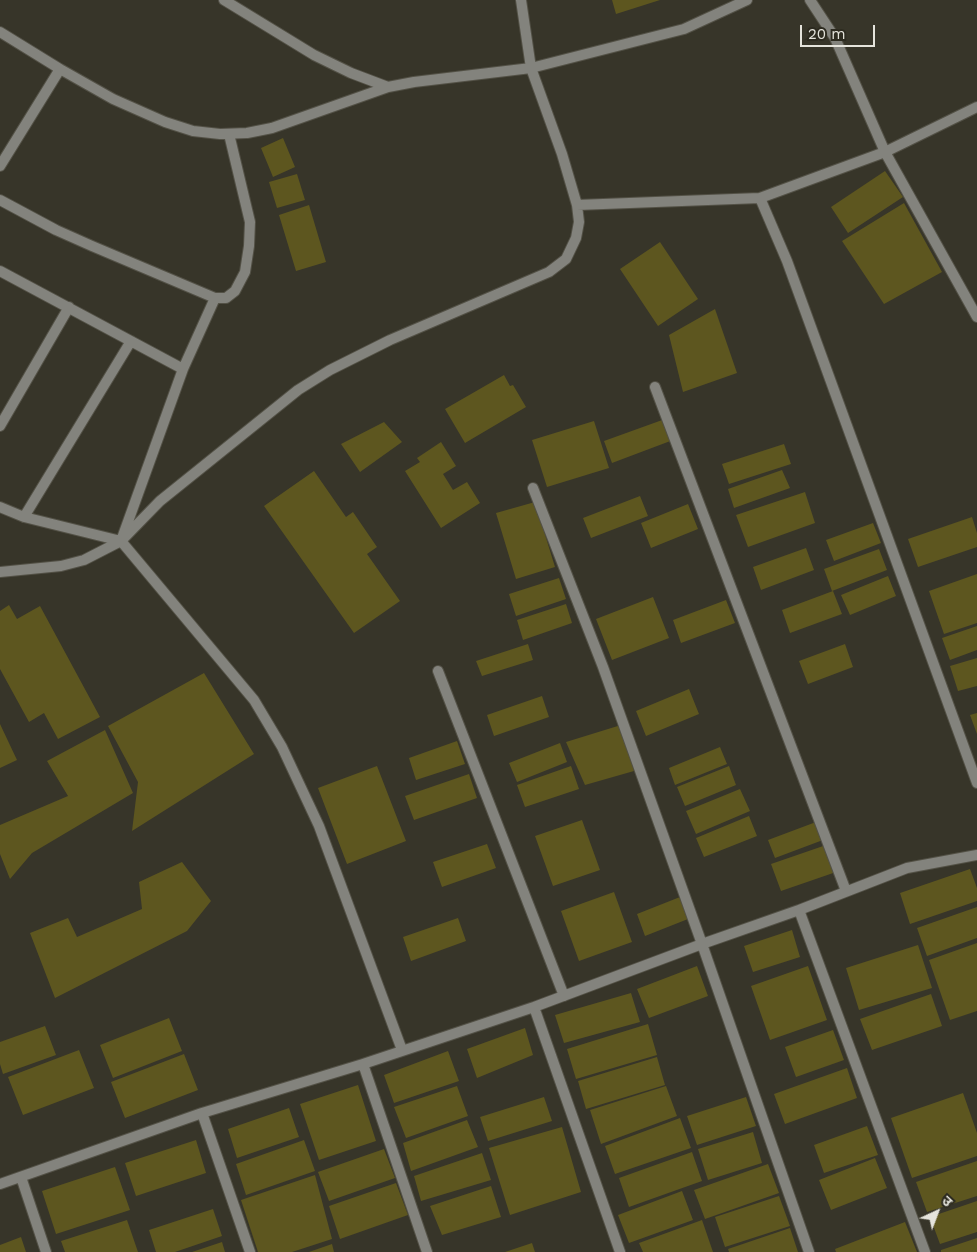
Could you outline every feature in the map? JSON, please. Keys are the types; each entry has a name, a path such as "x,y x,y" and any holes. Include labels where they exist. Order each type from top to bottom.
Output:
{"street":[{"path":"224,0 314,55 351,73 388,87"},
{"path":"0,572 61,566 84,560 121,541 160,501 298,390 337,367 390,340 549,272 566,259 576,238 579,222 577,205 562,154 531,68 521,0"},
{"path":"0,32 113,99 164,122 193,131 229,134 272,128 388,87 424,80 531,68 684,28 747,0"},
{"path":"810,0 835,38 885,152 977,317"},
{"path":"0,166 60,69"},
{"path":"577,205 760,198 885,152 977,107"},
{"path":"0,200 56,230 215,298 226,298 235,291 245,272 250,222 229,134"},
{"path":"760,198 787,260 977,783"},
{"path":"0,271 183,368"},
{"path":"121,541 183,368 215,298"},
{"path":"0,426 69,307"},
{"path":"24,517 132,341"},
{"path":"655,387 846,891"},
{"path":"533,488 603,667 809,1252"},
{"path":"0,507 24,517 121,541 254,700 282,747 319,826 402,1050"},
{"path":"438,671 564,996"},
{"path":"0,1184 202,1113 363,1064 534,1007 799,910 907,868 977,855"},
{"path":"799,910 925,1252"},
{"path":"534,1007 620,1252"},
{"path":"363,1064 427,1252"},
{"path":"202,1113 250,1252"},
{"path":"21,1177 46,1252"}],"building":[{"path":"612,0 660,0 616,14"},
{"path":"283,138 295,167 273,177 261,148"},
{"path":"885,171 903,197 848,233 831,207"},
{"path":"297,174 305,200 277,208 269,182"},
{"path":"904,203 942,272 884,304 842,241"},
{"path":"309,205 326,262 296,271 279,215"},
{"path":"660,242 698,299 658,326 620,269"},
{"path":"715,309 737,373 683,392 669,335"},
{"path":"504,375 510,386 513,385 526,407 465,443 445,409"},
{"path":"665,419 673,440 612,463 604,441"},
{"path":"594,421 609,468 547,487 532,440"},
{"path":"384,422 402,442 360,472 341,444"},
{"path":"441,442 456,466 443,474 453,490 467,482 480,503 441,528 405,471 420,462 417,458"},
{"path":"784,444 791,464 729,484 722,464"},
{"path":"782,470 790,488 734,508 728,489"},
{"path":"314,471 346,517 353,512 377,547 367,554 400,601 354,633 264,506"},
{"path":"805,492 815,523 748,547 736,515"},
{"path":"640,496 648,516 591,538 583,518"},
{"path":"535,502 555,567 516,579 496,513"},
{"path":"688,504 698,529 651,548 641,523"},
{"path":"972,517 977,533 977,547 918,567 908,539"},
{"path":"873,523 881,543 834,561 826,540"},
{"path":"806,548 814,570 761,590 753,567"},
{"path":"879,549 887,570 832,591 824,569"},
{"path":"977,574 977,623 944,634 929,591"},
{"path":"888,576 896,596 850,615 841,595"},
{"path":"559,578 566,599 516,616 509,594"},
{"path":"833,591 842,614 790,633 782,610"},
{"path":"653,597 669,638 612,660 596,619"},
{"path":"726,600 735,623 681,643 673,620"},
{"path":"566,604 572,623 523,640 517,620"},
{"path":"9,605 17,619 40,606 100,717 58,739 44,713 29,722 0,669 0,611"},
{"path":"977,626 977,650 950,660 942,638"},
{"path":"528,644 533,660 482,676 476,661"},
{"path":"845,644 853,667 808,684 799,661"},
{"path":"977,658 977,686 958,691 950,666"},
{"path":"204,673 254,754 132,831 138,782 108,726"},
{"path":"689,689 699,714 646,736 636,711"},
{"path":"542,696 549,717 494,736 487,715"},
{"path":"977,713 977,734 970,715"},
{"path":"0,724 17,760 0,768"},
{"path":"621,725 634,771 585,785 566,742"},
{"path":"105,730 133,793 32,853 10,879 0,854 0,825 68,796 47,761"},
{"path":"457,741 465,764 416,780 409,758"},
{"path":"560,743 567,762 517,782 509,763"},
{"path":"720,747 727,764 675,785 669,768"},
{"path":"377,766 406,841 347,864 318,788"},
{"path":"571,766 579,789 525,807 517,785"},
{"path":"729,766 736,785 685,806 677,787"},
{"path":"469,774 477,798 414,820 405,796"},
{"path":"740,789 750,811 696,834 686,811"},
{"path":"749,816 757,836 704,857 696,838"},
{"path":"582,820 600,870 553,886 535,836"},
{"path":"816,822 823,840 775,858 768,840"},
{"path":"487,844 496,868 442,887 433,862"},
{"path":"829,844 839,871 781,891 771,864"},
{"path":"182,862 211,901 187,931 55,998 30,933 68,918 77,937 142,909 139,882"},
{"path":"970,869 977,888 977,901 910,924 900,893"},
{"path":"614,892 632,942 579,961 561,911"},
{"path":"680,897 688,919 645,936 637,914"},
{"path":"977,907 977,938 927,956 917,928"},
{"path":"458,918 466,941 411,961 403,937"},
{"path":"792,930 800,957 753,972 744,946"},
{"path":"977,943 977,1011 950,1020 929,960"},
{"path":"918,945 932,988 859,1010 846,968"},
{"path":"697,966 708,996 649,1018 637,989"},
{"path":"808,966 827,1020 770,1040 751,986"},
{"path":"631,993 640,1022 564,1043 555,1015"},
{"path":"931,994 942,1026 872,1050 860,1019"},
{"path":"169,1018 182,1051 113,1078 100,1045"},
{"path":"648,1024 657,1055 576,1079 567,1049"},
{"path":"45,1026 56,1055 3,1074 0,1064 0,1042"},
{"path":"525,1028 533,1055 477,1078 467,1049"},
{"path":"833,1030 844,1060 796,1077 785,1047"},
{"path":"79,1050 94,1088 23,1115 8,1077"},
{"path":"448,1051 459,1081 394,1103 384,1075"},
{"path":"184,1054 198,1090 125,1118 111,1082"},
{"path":"657,1057 665,1085 586,1109 578,1081"},
{"path":"847,1068 857,1098 785,1124 774,1094"},
{"path":"358,1085 376,1141 319,1160 300,1104"},
{"path":"457,1086 468,1116 406,1138 394,1107"},
{"path":"666,1086 677,1116 601,1144 590,1110"},
{"path":"963,1093 977,1133 977,1156 912,1178 891,1118"},
{"path":"544,1097 552,1121 488,1141 480,1117"},
{"path":"746,1097 756,1126 697,1145 687,1116"},
{"path":"289,1108 299,1137 237,1158 228,1129"},
{"path":"680,1118 691,1148 615,1174 605,1146"},
{"path":"467,1120 478,1147 411,1171 403,1143"},
{"path":"867,1126 878,1155 824,1173 814,1145"},
{"path":"562,1127 581,1192 510,1215 489,1148"},
{"path":"753,1132 762,1163 708,1180 698,1149"},
{"path":"196,1140 206,1173 136,1196 125,1163"},
{"path":"304,1140 315,1171 246,1195 236,1164"},
{"path":"384,1149 395,1178 329,1201 318,1172"},
{"path":"692,1152 702,1181 629,1207 619,1178"},
{"path":"482,1153 491,1180 421,1201 414,1176"},
{"path":"875,1158 887,1188 831,1210 819,1180"},
{"path":"977,1161 977,1196 927,1212 916,1182"},
{"path":"768,1164 779,1193 705,1219 694,1190"},
{"path":"115,1167 130,1210 56,1234 42,1191"},
{"path":"315,1175 332,1239 292,1252 258,1252 241,1200"},
{"path":"396,1183 408,1215 340,1239 329,1206"},
{"path":"491,1186 501,1217 442,1235 430,1206"},
{"path":"682,1191 693,1220 629,1243 618,1215"},
{"path":"779,1196 790,1226 725,1247 715,1217"},
{"path":"977,1201 977,1232 940,1244 930,1217"},
{"path":"213,1209 222,1236 175,1252 156,1252 149,1230"},
{"path":"127,1220 138,1252 65,1252 61,1241"},
{"path":"702,1220 713,1252 643,1252 639,1243"},
{"path":"905,1222 917,1252 836,1252 835,1249"},
{"path":"790,1228 798,1252 729,1252 728,1249"},
{"path":"21,1237 26,1252 0,1252 0,1245"},
{"path":"977,1238 977,1252 941,1252 941,1250"},
{"path":"222,1242 225,1252 192,1252"},
{"path":"532,1243 535,1252 505,1252"},
{"path":"332,1244 334,1252 309,1252"}]}
